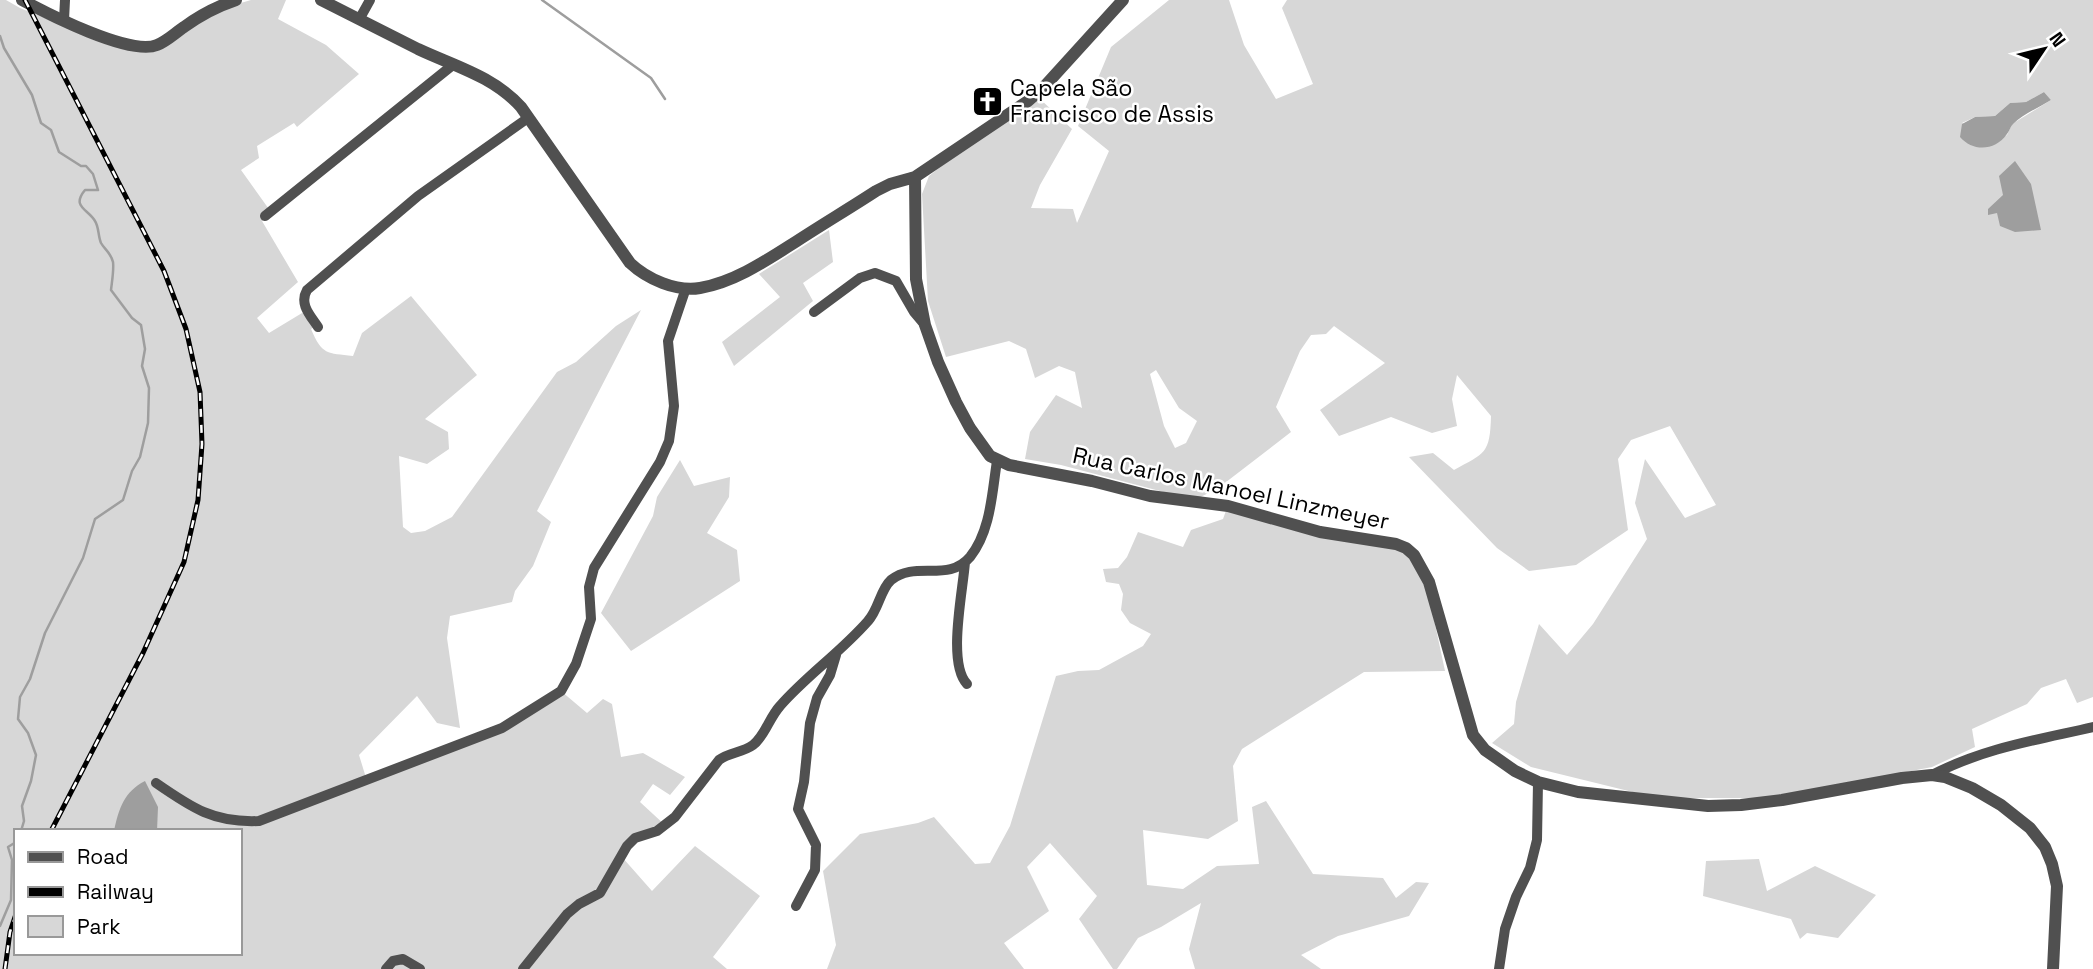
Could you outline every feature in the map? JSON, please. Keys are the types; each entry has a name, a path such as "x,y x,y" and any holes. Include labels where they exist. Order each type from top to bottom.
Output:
{"street":[{"path":"22,0 116,41 144,48 155,46 204,14 236,0"},
{"path":"64,20 65,0"},
{"path":"321,0 454,64 506,93 528,118 630,263 638,271 657,280 686,288 698,288 733,278 764,262 876,191 915,177 1028,101 1123,0"},
{"path":"360,18 370,0"},
{"path":"265,216 454,64"},
{"path":"318,327 303,303 307,290 418,196 528,118"},
{"path":"523,969 567,914 600,893 627,846 635,838 657,831 675,817 719,760 756,743 778,708 874,614 886,586 891,581 912,571 951,571 965,562 977,546 986,524 997,461 982,447 956,402 925,326 916,279 915,177"},
{"path":"814,312 860,278 875,273 896,281 925,326"},
{"path":"156,783 195,810 219,819 260,821 502,728 561,691 576,664 591,619 589,587 594,568 660,463 672,432 674,406 668,341 686,288"},
{"name":"Rua Carlos Manoel Linzmeyer","path":"997,461 1150,496 1228,506 1320,532 1396,544 1406,548 1419,562 1429,582 1473,735 1493,757 1538,782 1578,792 1708,806 1782,800 1932,775 1972,788 2001,805 2030,828 2045,847 2057,886 2053,969"},
{"path":"965,562 956,642 960,673 968,684"},
{"path":"796,906 815,870 816,845 798,808 804,782 810,723 817,698 830,675 836,654"},
{"path":"1932,775 1959,761 1990,750 2093,727"},
{"path":"1499,969 1506,929 1516,897 1530,868 1536,840 1538,782"},
{"path":"386,969 393,961 403,959 420,969"}],"green space":[{"path":"0,0 6,0 114,46 133,50 234,5 251,0 286,0 278,19 326,45 359,74 297,127 294,123 257,146 259,158 241,170 271,212 262,221 298,282 257,318 269,333 307,310 317,325 311,329 322,348 331,353 353,356 362,333 411,296 477,375 425,419 448,432 449,449 427,464 399,456 403,527 411,533 425,531 452,517 557,372 576,362 616,326 641,310 537,511 551,522 533,566 515,591 512,602 450,616 447,638 460,728 437,723 417,696 359,755 367,781 502,728 561,691 587,713 603,699 612,704 621,757 643,753 685,777 670,795 653,784 640,802 666,826 635,839 622,857 652,891 695,846 760,896 713,957 727,969 0,969"},
{"path":"1169,0 1229,0 1244,45 1276,99 1313,84 1282,8 1287,0 2093,0 2093,697 2077,703 2066,679 2041,688 2027,704 1972,729 1975,747 1932,767 1773,798 1657,798 1531,767 1492,743 1514,724 1516,702 1539,624 1567,655 1593,624 1647,539 1635,503 1645,459 1685,518 1716,505 1670,426 1631,440 1618,459 1628,530 1576,565 1529,571 1497,548 1409,457 1433,453 1454,470 1484,451 1489,438 1491,416 1457,375 1452,399 1457,426 1432,433 1391,417 1339,436 1320,410 1385,363 1334,326 1326,334 1311,335 1300,351 1276,407 1291,432 1217,489 1194,500 1061,465 1025,459 1030,432 1056,395 1082,408 1075,372 1059,366 1035,378 1026,349 1009,341 946,357 928,301 922,194 929,176 1039,98 1072,129 1040,185 1031,208 1073,209 1077,223 1109,151 1078,126 1111,47","holes":["2044,92 2051,100 2012,124 2007,135 1999,140 1962,123 1975,117 1995,116 2010,103 2026,102","1156,370 1179,408 1197,421 1186,443 1175,448 1164,426 1150,374"]},
{"path":"829,230 833,262 803,283 813,301 734,366 722,342 780,297 759,274"},
{"path":"680,460 694,486 730,477 729,497 707,533 737,550 740,581 631,651 601,613 653,516 657,497"},
{"path":"1227,508 1404,550 1420,571 1432,610 1445,671 1364,672 1242,749 1233,766 1238,821 1208,839 1143,830 1147,885 1183,889 1217,866 1259,864 1252,807 1266,801 1313,874 1383,878 1396,898 1416,882 1429,883 1409,916 1338,936 1301,955 1321,969 1195,969 1189,949 1201,903 1138,938 1117,969 1113,969 1079,919 1097,896 1050,843 1027,867 1049,911 1004,943 1024,969 827,969 836,945 823,871 860,834 918,823 934,817 975,864 990,863 1010,826 1056,676 1099,670 1143,646 1151,634 1130,623 1121,610 1123,594 1119,584 1106,582 1103,569 1118,568 1127,557 1138,532 1183,547 1191,530 1223,519"},
{"path":"1759,859 1767,891 1815,866 1876,895 1838,938 1807,933 1800,939 1791,919 1703,896 1706,861"}],"shaded area":[{"path":"2044,92 2051,100 2017,120 1996,144 1977,147 1960,137 1962,124 1975,117 1995,116 2010,103 2026,102"},
{"path":"2015,161 2031,184 2041,230 2015,232 2000,226 1997,213 1988,215 1988,209 2003,195 1999,176"},
{"path":"145,781 158,807 157,829 114,829 127,796"}],"waterway":[{"path":"542,0 651,78 665,99"},
{"path":"0,36 4,48 32,95 41,123 51,130 59,152 81,166 86,166 93,174 98,190 85,190 80,204 95,221 101,243 112,259 111,290 132,318 141,325 145,349 142,366 149,388 148,423 140,457 132,471 123,500 95,519 83,558 45,633 30,679 20,697 18,719 28,733 36,755 22,806 24,821 22,829"},
{"path":"0,926 11,900 12,860 8,847 14,843"}],"railway":[{"path":"25,0 164,271 186,329 200,392 202,444 198,500 184,562 143,653 52,829"},
{"path":"5,969 14,920"}],"place":[{"name":"Capela São Francisco de Assis","path":"987,101"}]}
